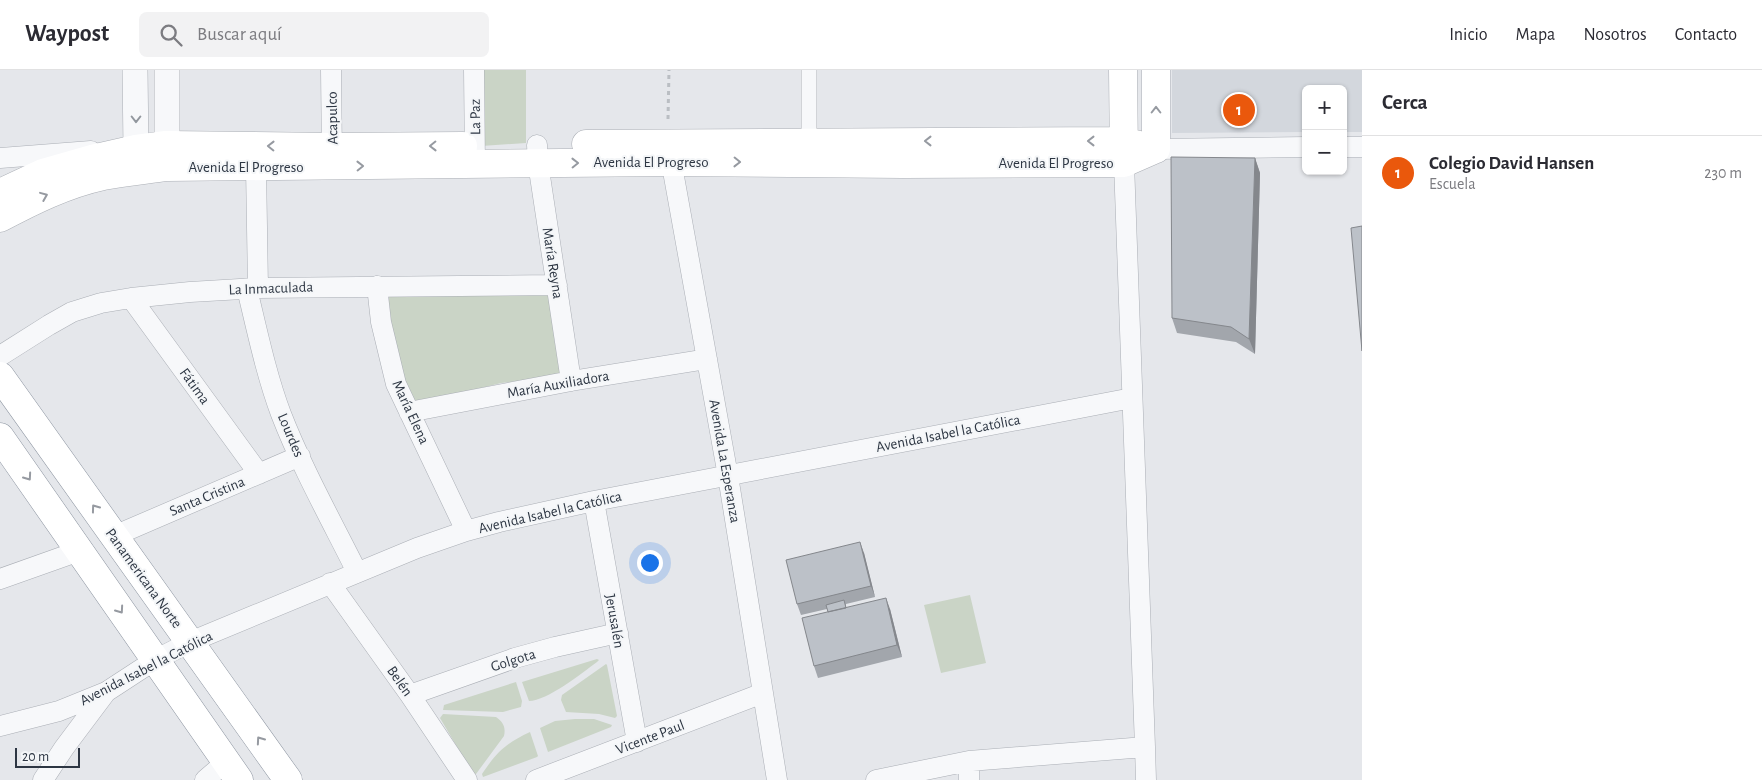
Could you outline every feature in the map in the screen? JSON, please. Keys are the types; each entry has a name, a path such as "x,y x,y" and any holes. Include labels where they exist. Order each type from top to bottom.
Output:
{"main road":[{"path":"1123,70 1124,152"},
{"path":"1156,70 1156,149"},
{"name":"Avenida El Progreso","path":"0,193 43,173 92,159 137,160 167,156 332,157 669,152 809,142 1124,152"},
{"name":"Avenida El Progreso","path":"669,152 903,164 1156,149"},
{"name":"Avenida El Progreso","path":"167,156 256,167 332,157"},
{"name":"Avenida El Progreso","path":"0,218 32,201 66,187 102,176 137,160"},
{"name":"Panamericana Norte","path":"0,376 288,780"},
{"path":"0,437 232,771"}],"street":[{"path":"135,70 137,160"},
{"path":"167,70 167,156"},
{"name":"Acapulco","path":"331,70 332,157"},
{"name":"La Paz","path":"474,70 475,155"},
{"path":"809,70 809,142"},
{"path":"1156,149 1302,147"},
{"path":"1347,147 1362,147"},
{"name":"Avenida La Esperanza","path":"669,152 728,476 777,780"},
{"path":"1124,152 1146,780"},
{"name":"María Reyna","path":"538,154 571,381"},
{"name":"Avenida El Progreso","path":"0,158 137,160"},
{"name":"Lourdes","path":"256,167 252,288 266,366 278,404 300,456 357,572"},
{"name":"La Inmaculada","path":"0,356 72,312 101,303 131,298 252,288 557,285"},
{"name":"María Elena","path":"377,286 381,322 396,384 466,531"},
{"name":"Fátima","path":"131,298 259,474"},
{"name":"María Auxiliadora","path":"409,412 571,381 707,360"},
{"name":"Avenida Isabel la Católica","path":"0,726 59,711 106,692 155,660 190,642 357,572 466,531 594,501 1132,398"},
{"name":"Santa Cristina","path":"114,536 300,456"},
{"name":"Jerusalén","path":"594,501 637,742"},
{"path":"0,579 79,551"},
{"name":"Belén","path":"330,583 410,695 467,780"},
{"name":"Golgota","path":"410,695 515,658 618,633"},
{"path":"43,780 64,748 106,692"},
{"name":"Vicente Paul","path":"536,780 763,693"},
{"path":"876,780 969,771 1145,747"},
{"path":"205,780 232,771"}],"path":[{"path":"669,70 669,152"}],"shaded area":[{"path":"1172,70 1362,70 1362,132 1347,132 1347,85 1302,85 1302,132 1172,133"}],"green space":[{"path":"481,70 526,70 526,143 481,146"},
{"path":"387,293 552,293 564,376 501,383 414,405 395,351"},
{"path":"970,595 986,663 941,673 924,605"},
{"path":"597,659 599,660 597,662 564,686 536,700 529,701 522,682"},
{"path":"606,664 617,716 615,718 599,714 566,712 561,700 562,695"},
{"path":"516,682 522,701 521,707 503,712 443,710 444,705"},
{"path":"443,714 496,717 503,725 505,730 504,736 476,774 473,774 440,718"},
{"path":"594,719 612,725 548,752 540,728 555,721"},
{"path":"530,732 537,757 483,777 482,774 502,749"}],"building":[{"path":"1171,157 1255,158 1249,339 1231,327 1172,318"},
{"path":"1362,226 1362,351 1351,228"},
{"path":"860,542 871,586 797,604 786,560"},
{"path":"886,598 897,645 814,666 802,618"},
{"path":"844,600 846,608 828,612 826,605"}],"place":[{"name":"Colegio David Hansen","path":"1239,110"}]}
